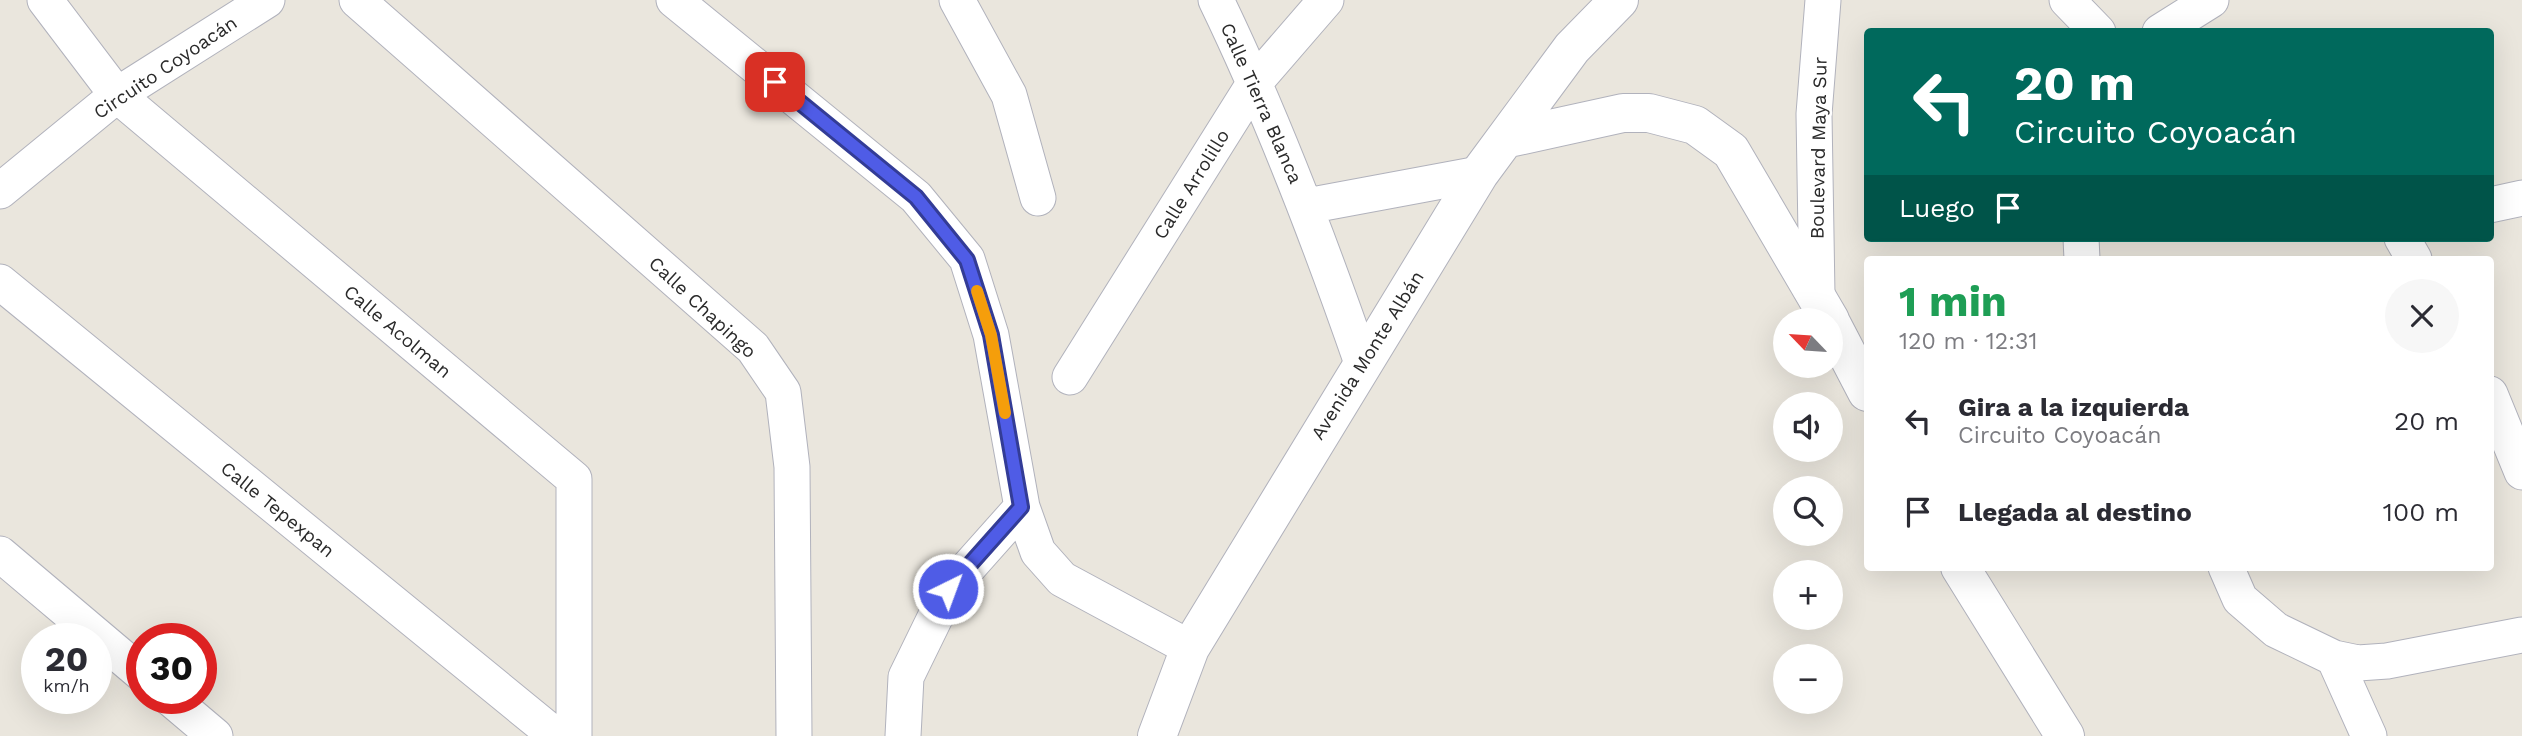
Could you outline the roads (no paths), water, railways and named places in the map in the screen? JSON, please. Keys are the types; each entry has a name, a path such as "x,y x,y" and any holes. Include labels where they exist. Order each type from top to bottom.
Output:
{"street":[{"name":"Calle Acolman","path":"45,0 117,95 574,479 574,736"},
{"name":"Circuito Coyoacán","path":"0,191 117,95 267,0"},
{"name":"Calle Chapingo","path":"357,0 753,348 783,392 792,467 794,736"},
{"path":"674,0 916,197 967,260 991,335 1021,507 1038,552 1062,579 1190,648"},
{"path":"957,0 1009,94 1038,198"},
{"name":"Calle Tierra Blanca","path":"1216,0 1255,82 1307,206 1362,363"},
{"name":"Calle Arrolillo","path":"1070,377 1255,82 1326,0"},
{"path":"1572,48 1593,0"},
{"name":"Avenida Monte Albán","path":"1157,736 1190,648 1479,174 1572,48 1619,0"},
{"name":"Boulevard Maya Sur","path":"1823,0 1814,114 1826,308"},
{"path":"2067,0 2094,28"},
{"path":"2166,28 2211,0"},
{"name":"Boulevard Maya Sur","path":"1508,138 1623,113 1649,113 1695,125 1731,151 1824,308"},
{"name":"Calle Tierra Blanca","path":"1307,206 1479,174"},
{"path":"2494,204 2522,198"},
{"name":"Calle Tepexpan","path":"0,282 556,736"},
{"name":"Boulevard Maya Sur","path":"1843,345 1864,386"},
{"path":"2503,399 2522,472"},
{"path":"903,736 906,677 948,589 1021,507"},
{"path":"0,554 126,660"},
{"path":"1962,571 2065,736"},
{"path":"2228,571 2240,599 2276,630 2334,658 2358,663 2387,662 2522,635"},
{"path":"2334,658 2369,736"},
{"path":"189,714 215,736"}]}
